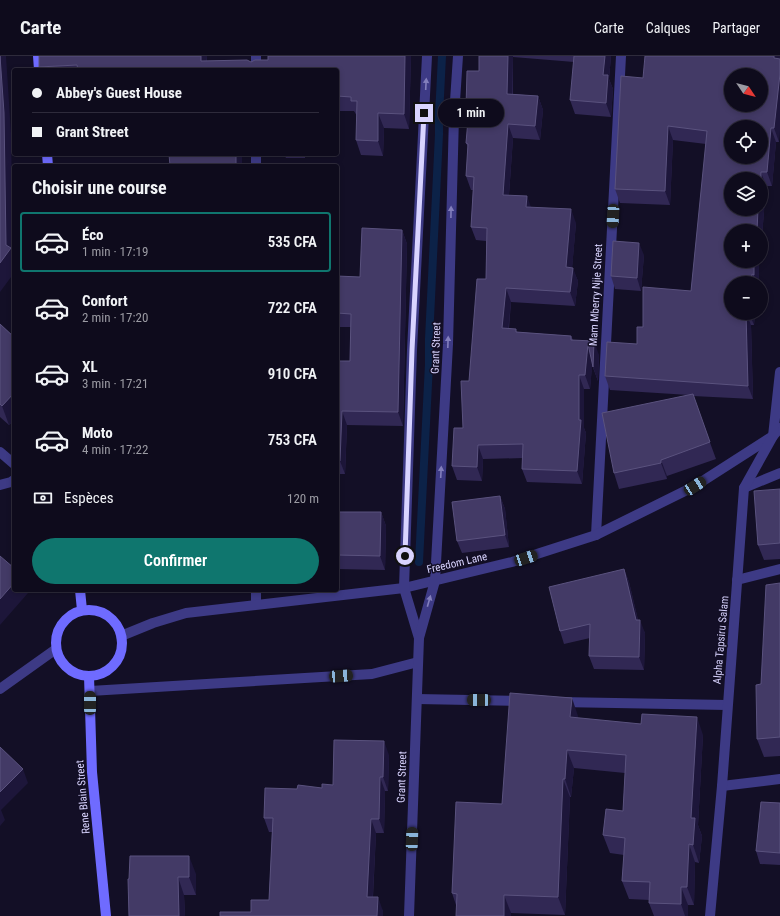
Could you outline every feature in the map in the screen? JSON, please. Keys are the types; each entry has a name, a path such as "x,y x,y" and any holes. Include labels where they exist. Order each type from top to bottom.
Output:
{"street":[{"path":"38,56 39,68"},
{"path":"256,56 256,68"},
{"name":"Grant Street","path":"419,638 404,588 412,350 427,56"},
{"name":"Grant Street","path":"409,916 419,638 435,581 448,344 454,116 458,56"},
{"name":"Mam Mberry Njie Street","path":"596,535 621,56"},
{"name":"Alpha Tapsiru Salam","path":"710,916 722,786 744,488 777,432 780,372"},
{"name":"Freedom Lane","path":"121,636 153,623 186,613 404,588 512,562 596,535 695,486 777,432"},
{"path":"0,452 12,462"},
{"path":"744,488 780,473"},
{"path":"0,486 12,481"},
{"path":"737,580 780,569"},
{"path":"80,592 82,610"},
{"path":"256,592 256,604"},
{"path":"82,610 102,612 111,618 117,626 121,636 121,648 117,660 108,669 97,674 89,676 76,674 68,669 57,654 57,633 62,622 71,615 82,610"},
{"path":"0,689 56,649"},
{"path":"90,691 372,674 418,662"},
{"name":"Rene Blain Street","path":"89,676 89,725 92,772 106,916"},
{"path":"417,699 536,701"},
{"path":"552,702 727,705"},
{"path":"722,786 780,779"}],"building":[{"path":"0,56 4,113 6,245 11,248 0,263"},
{"path":"39,56 201,56 201,61 247,60 251,62 255,60 268,60 268,56 405,56 404,114 378,113 378,141 356,140 357,101 351,101 351,97 339,96 339,68 78,68 77,65 39,67"},
{"path":"479,56 508,56 507,94 538,96 535,126 508,124 503,195 527,196 526,207 571,209 566,267 573,268 570,292 506,288 502,328 516,329 516,332 571,336 571,340 594,341 593,367 588,344 585,375 579,375 579,420 581,420 577,471 522,469 523,444 478,445 477,467 452,466 454,428 463,428 461,381 469,381 477,279 486,279 487,228 471,227 474,177 466,176 468,144 466,143 469,108 466,108 467,71 479,71"},
{"path":"574,56 605,56 603,75 608,75 606,103 570,100"},
{"path":"645,56 774,56 774,58 780,59 780,74 774,128 771,128 768,161 768,120 724,120 724,164 768,164 767,172 724,172 724,216 758,216 757,224 724,224 724,268 754,268 754,275 752,274 752,276 724,276 724,320 746,320 748,386 605,376 607,342 637,344 637,327 643,327 643,287 691,291 707,131 668,126 665,191 615,189 621,76 643,78"},
{"path":"169,156 236,156 236,164 170,164"},
{"path":"362,228 402,230 398,412 342,411 340,461 339,361 350,361 351,314 339,313 339,276 360,277"},
{"path":"613,241 639,243 637,278 611,276"},
{"path":"0,324 12,335 12,395 2,406 0,404"},
{"path":"693,394 710,442 661,460 661,463 614,473 602,413"},
{"path":"780,489 780,543 758,545 754,491"},
{"path":"500,496 505,535 457,541 452,502"},
{"path":"339,512 381,512 380,556 339,555"},
{"path":"0,556 12,566 12,585 0,599"},
{"path":"624,569 636,620 640,620 639,657 589,656 590,624 560,631 549,587"},
{"path":"780,583 780,737 757,739 756,685 761,684 766,585"},
{"path":"510,693 572,698 570,717 641,724 642,714 697,717 691,818 695,818 693,845 689,844 687,887 681,887 681,904 649,903 650,882 622,881 625,838 603,835 606,809 623,811 626,755 567,750 565,779 563,779 558,897 504,895 504,916 456,916 457,894 452,893 456,802 502,804"},
{"path":"334,740 384,741 383,777 380,777 379,819 371,819 367,897 378,897 377,916 220,916 220,912 251,912 251,900 269,900 273,818 264,818 265,788 297,789 298,785 322,788 322,784 333,785"},
{"path":"0,747 23,769 0,792"},
{"path":"761,802 780,803 780,853 756,851"},
{"path":"130,856 189,856 189,877 178,877 179,916 129,916 128,879"}],"waterway":[{"path":"419,562 442,56"}],"route":[{"path":"405,556 412,350 424,113"}]}
